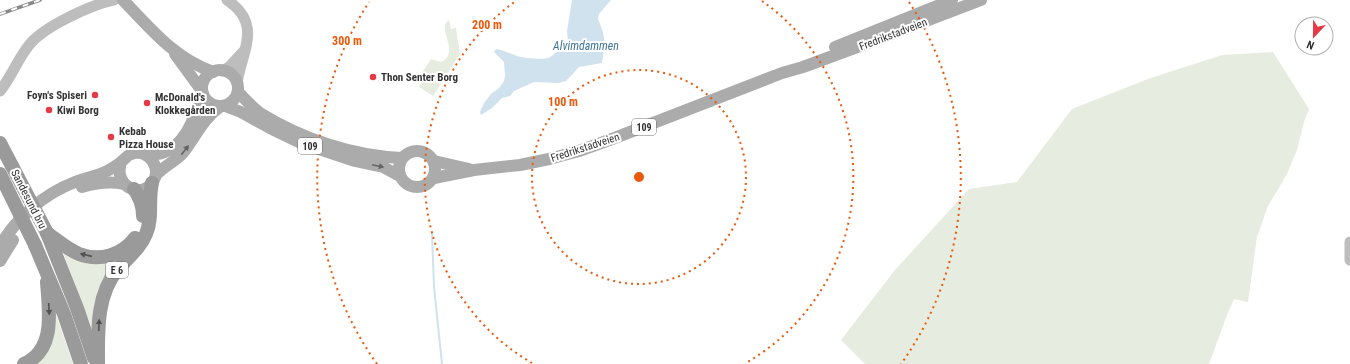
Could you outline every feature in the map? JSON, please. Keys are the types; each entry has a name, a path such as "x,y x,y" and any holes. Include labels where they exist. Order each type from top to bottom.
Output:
{"highway":[{"name":"Sandesund bru","path":"0,144 47,233"},
{"name":"Sandesund bru","path":"0,174 46,270 67,322 81,364"},
{"name":"E 6","path":"97,364 98,326 102,302 108,283 112,276 140,246 146,235 150,219 150,195 154,179"},
{"name":"E 6","path":"47,233 72,250 88,256 105,257 118,253 125,249 135,238 143,221 143,207 137,193 129,187"},
{"name":"E 6","path":"47,233 78,308 97,364"},
{"path":"24,364 40,352 46,341 48,333 49,317 46,270"}],"main road":[{"name":"109","path":"123,0 173,50 210,103 241,112 270,128 301,142 349,160 383,167 400,176 406,184 415,188 426,186 434,178"},
{"name":"Fredrikstadveien","path":"782,73 799,62 952,0"},
{"name":"Fredrikstadveien","path":"434,178 474,170 520,165 579,151 782,73 868,44 981,0"},
{"name":"109","path":"173,50 206,69 231,74 237,87 259,112 306,136 356,153 386,158 402,158 412,151 417,150 429,154 434,161"},
{"path":"0,246 15,224 31,208 46,197 74,182 106,171 132,153 146,155 162,153 173,147 180,140 196,113 203,92 203,82 206,78 217,71"},
{"path":"0,261 7,248 24,226 36,214 70,192 90,185 108,182 144,189 154,179 159,171 182,154 213,111 233,101 237,87"},
{"path":"146,155 154,163 154,179"},
{"path":"400,176 400,164 402,158"},
{"name":"Fredrikstadveien","path":"434,161 474,170"},
{"path":"434,161 436,172 434,178"},
{"path":"121,162 119,173 121,180 129,187"}],"street":[{"path":"0,90 31,43 39,36 57,23 114,0"},
{"path":"227,0 240,11 245,20 248,31 248,40 244,51 237,87"},
{"path":"217,71 229,67 244,51"},
{"path":"1350,242 1350,260"}],"shaded area":[{"path":"449,20 451,29 456,28 460,54 433,96 419,87 424,80 419,77 431,59 441,62 447,58 449,47 445,24"},
{"path":"1273,52 1309,109 1297,150 1287,174 1268,206 1257,237 1248,302 1234,299 1209,364 865,364 841,340 895,270 969,189 1017,182 1072,109 1148,79 1222,55"},
{"path":"62,250 119,256 94,333"},
{"path":"52,303 73,364 34,364"}],"water":[{"name":"Alvimdammen","path":"572,0 611,0 599,14 598,19 603,32 605,44 602,63 579,67 566,81 558,83 534,82 514,91 510,96 502,98 492,108 481,115 480,112 484,103 504,81 504,62 494,52 496,49 520,57 542,59 551,57 560,49 566,47 568,41 567,31"}],"waterway":[{"path":"432,233 434,287 442,364"}],"railway":[{"path":"0,14 40,0"}],"place":[{"name":"Thon Senter Borg","path":"373,77"},
{"name":"Foyn's Spiseri","path":"95,95"},
{"name":"McDonald's Klokkegården","path":"147,103"},
{"name":"Kiwi Borg","path":"49,110"},
{"name":"Kebab Pizza House","path":"111,137"}]}
